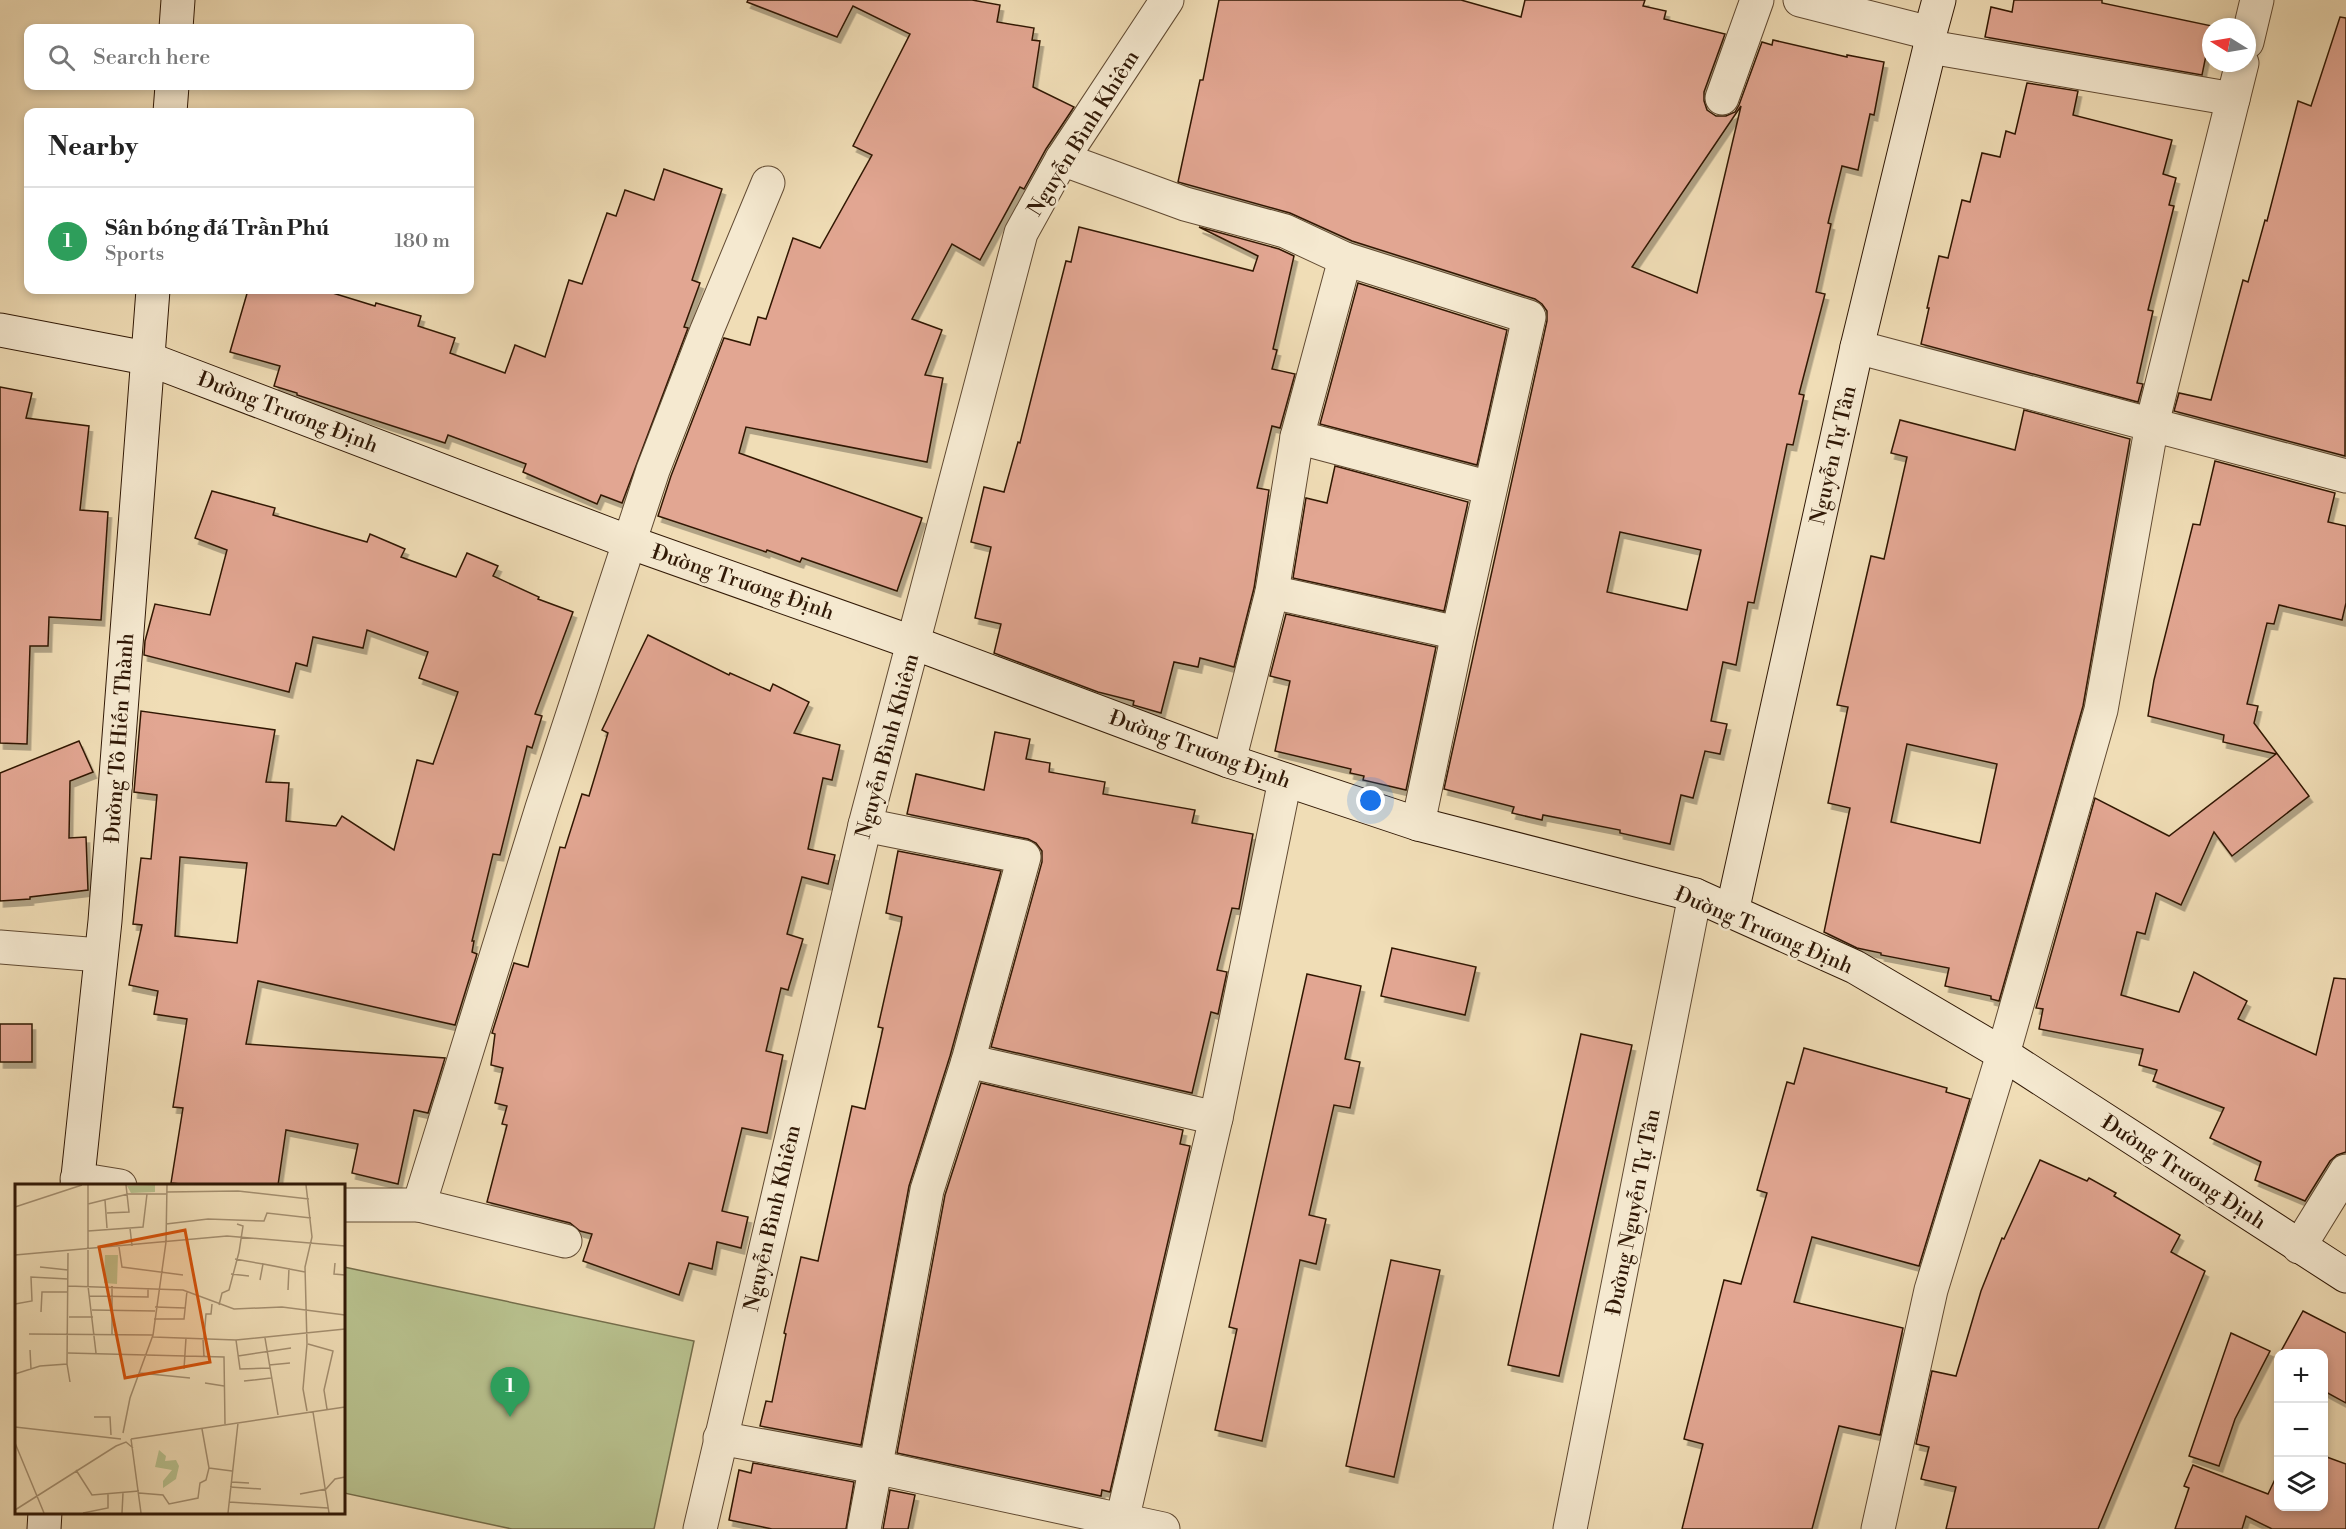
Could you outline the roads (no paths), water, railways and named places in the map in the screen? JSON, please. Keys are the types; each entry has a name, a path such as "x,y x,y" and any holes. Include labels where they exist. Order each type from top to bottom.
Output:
{"street":[{"path":"176,24 178,0"},
{"name":"Nguyễn Bình Khiêm","path":"700,1529 865,825 1021,233 1062,159 1167,0"},
{"path":"1722,98 1757,0"},
{"path":"1800,0 1930,40 2233,99"},
{"name":"Nguyễn Tự Tân","path":"1732,912 1857,347 1939,0"},
{"path":"2253,18 2257,0"},
{"path":"1878,1529 1932,1290 2003,1054 2101,710 2152,424 2240,72"},
{"path":"170,108 172,90"},
{"path":"1062,159 1185,204 1285,231 1345,259 1529,317 1418,824"},
{"path":"419,1205 542,808 653,471 707,330 768,183"},
{"path":"1229,761 1272,592 1297,437 1345,259"},
{"name":"Đường Tô Hiến Thành","path":"77,1182 105,921 153,294"},
{"name":"Đường Trương Định","path":"0,330 147,358 629,542 914,643 1229,761 1418,824 1695,896 1855,967 2003,1054 2346,1276"},
{"path":"1857,347 2346,476"},
{"path":"1297,437 1490,488"},
{"path":"1272,592 1458,633"},
{"path":"1120,1525 1216,1118 1285,780"},
{"path":"864,1529 927,1190 968,1061 1024,857 865,825"},
{"name":"Đường Nguyễn Tự Tân","path":"1570,1529 1695,896"},
{"path":"0,947 100,955"},
{"path":"968,1061 1216,1118"},
{"path":"2299,1247 2346,1171"},
{"path":"77,1182 106,1184"},
{"path":"345,1205 419,1205 565,1241"},
{"path":"720,1438 875,1467 1120,1525 1163,1529"},
{"path":"44,1529 45,1514"}],"place":[{"name":"Sân bóng đá Trần Phú","path":"510,1417"}]}
